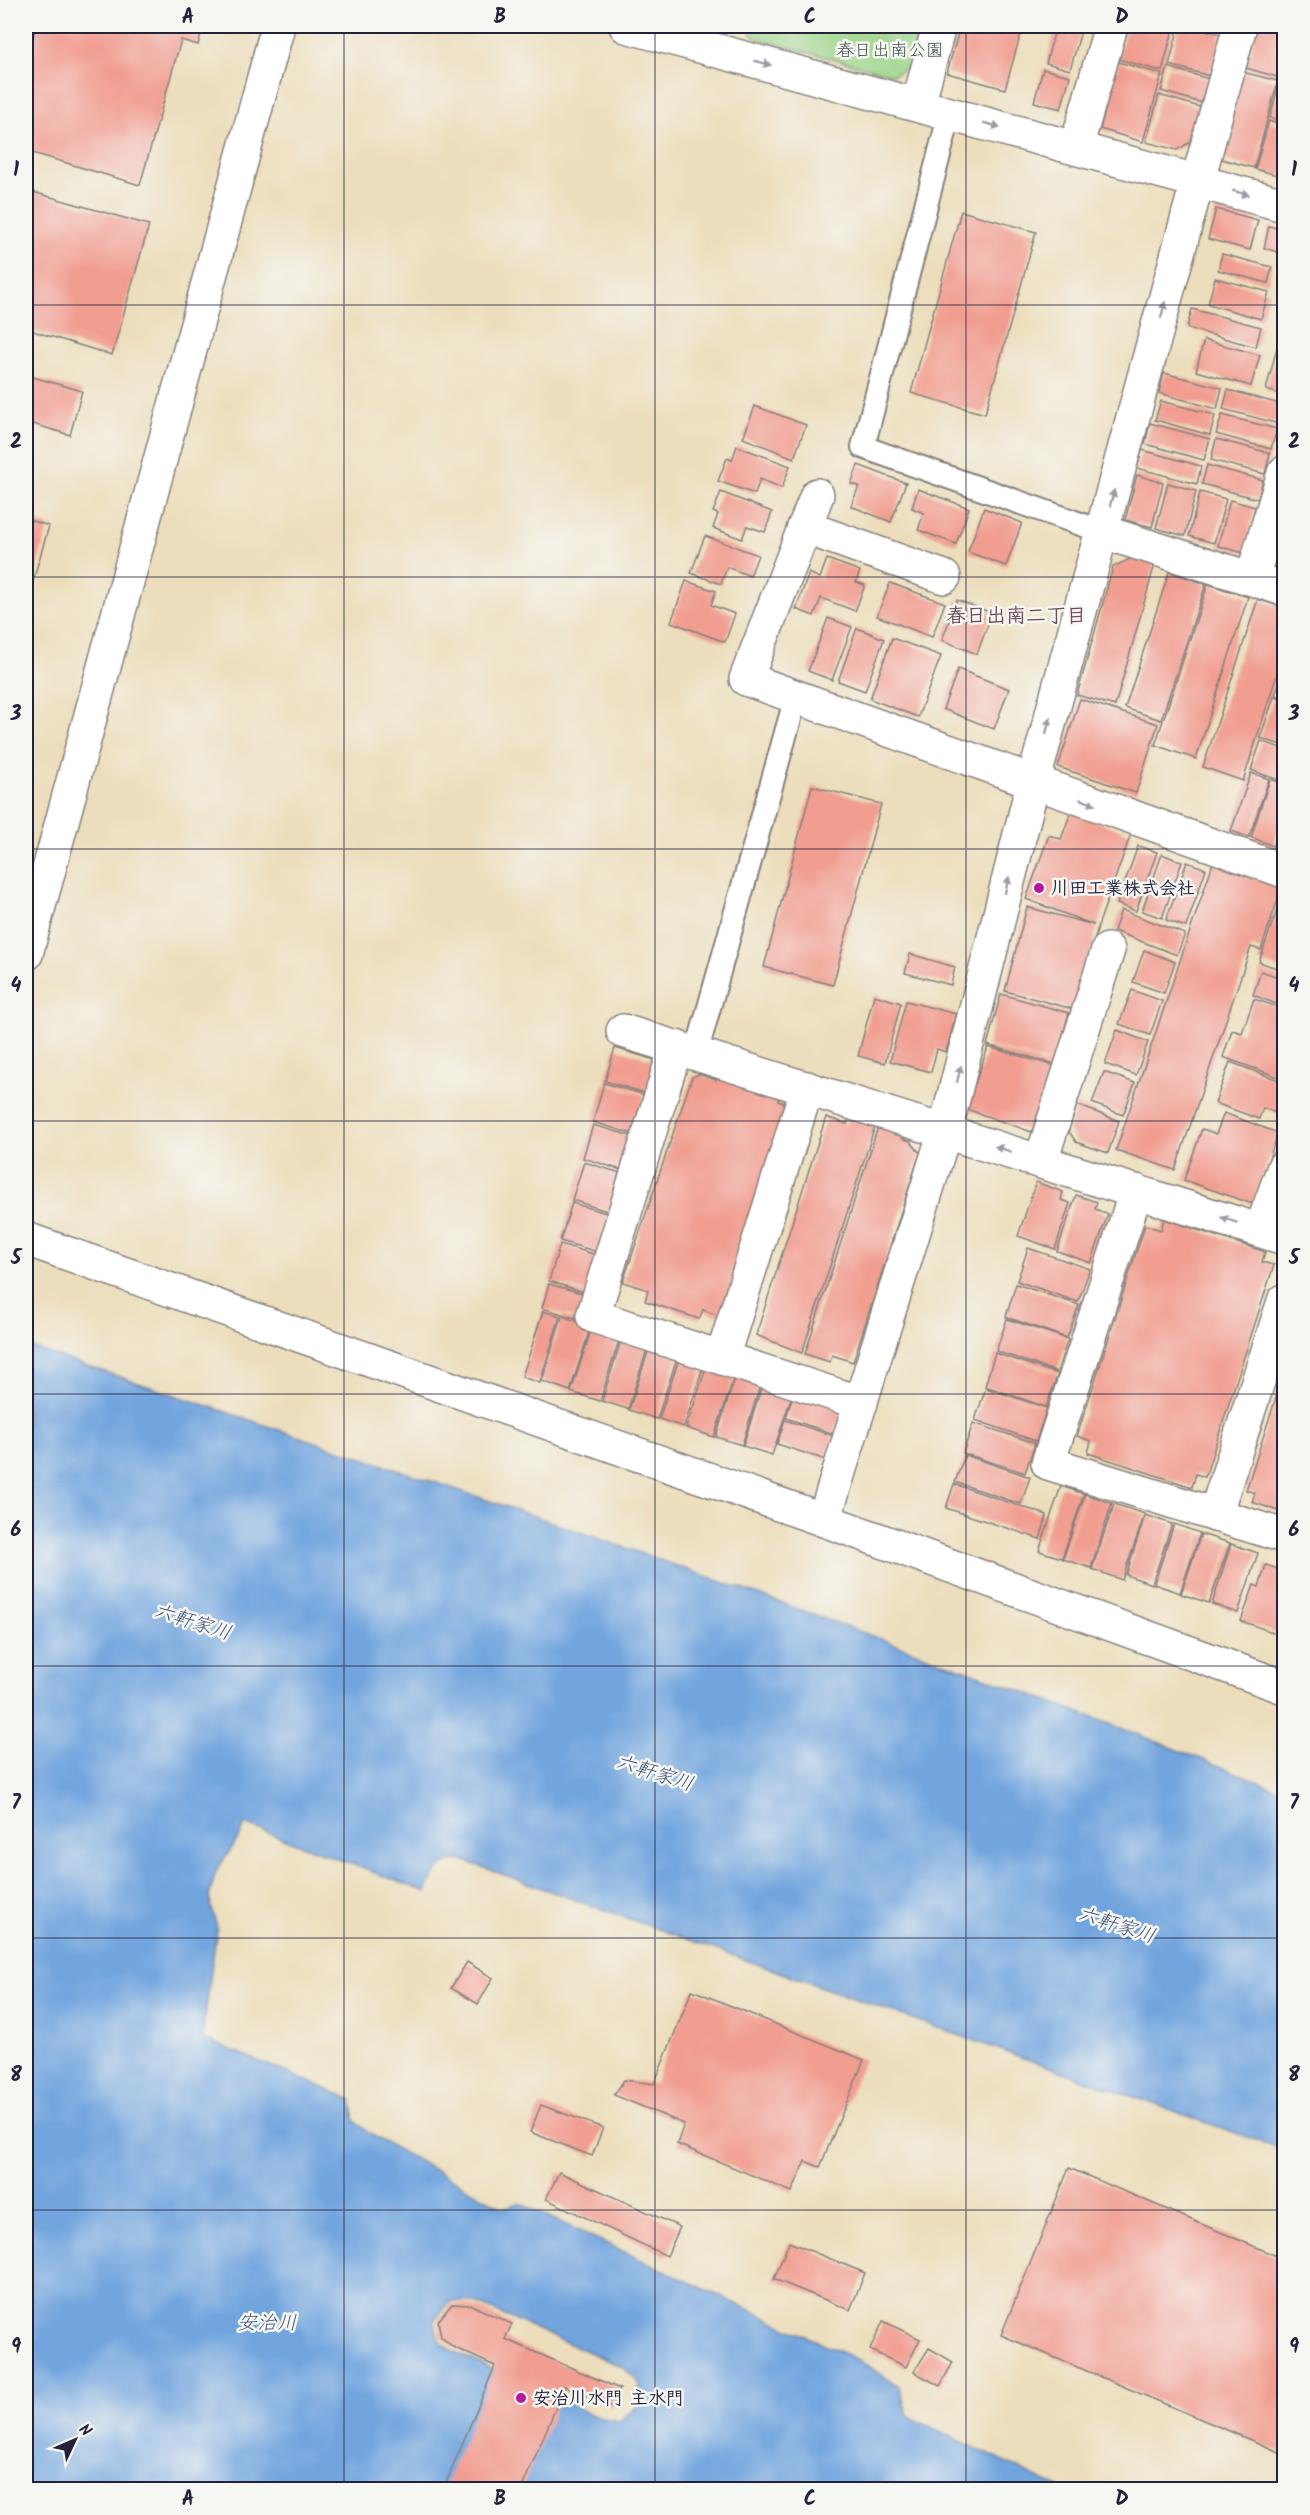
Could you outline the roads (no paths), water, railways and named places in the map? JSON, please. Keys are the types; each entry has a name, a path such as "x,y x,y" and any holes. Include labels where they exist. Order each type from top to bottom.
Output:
{"street":[{"path":"26,954 278,26"},
{"path":"626,26 718,38 918,105 1284,204"},
{"path":"918,105 939,26"},
{"path":"1076,148 1111,26"},
{"path":"824,1520 945,1131 1033,783 1240,26"},
{"path":"1252,578 1284,473"},
{"path":"817,495 746,679 1033,783 1284,868"},
{"path":"804,527 944,577"},
{"path":"1103,532 1284,589"},
{"path":"1041,1161 1108,950"},
{"path":"623,1031 1273,1234 1284,1167"},
{"path":"686,1051 593,1316 861,1403"},
{"path":"722,1358 807,1088"},
{"path":"1136,1191 1048,1463 1284,1536"},
{"path":"26,1239 824,1520 1284,1687"},
{"path":"1215,1515 1284,1301"}],"lane":[{"path":"950,113 863,447 1103,532"},
{"path":"686,1051 796,697"}],"water":[{"path":"26,1346 372,1461 717,1580 1073,1710 1284,1792 1284,2150 462,1860 448,1863 438,1869 426,1892 245,1824 240,1836 216,1871 209,1897 217,1928 202,2038 351,2099 355,2121 370,2134 503,2208 519,2203 858,2360 899,2386 908,2416 1061,2489 26,2490","holes":["451,2301 473,2302 623,2367 640,2384 637,2407 619,2421 597,2417 451,2350 439,2340 434,2320"]}],"place":[{"name":"川田工業株式会社","path":"1039,888"},
{"name":"安治川水門 主水門","path":"521,2398"}],"district":[{"name":"春日出南二丁目","path":"1016,615"}],"park label":[{"name":"春日出南公園","path":"890,50"}],"water label":[{"name":"六軒家川","path":"193,1621"},
{"name":"六軒家川","path":"655,1772"},
{"name":"六軒家川","path":"1117,1924"},
{"name":"安治川","path":"267,2322"}]}
